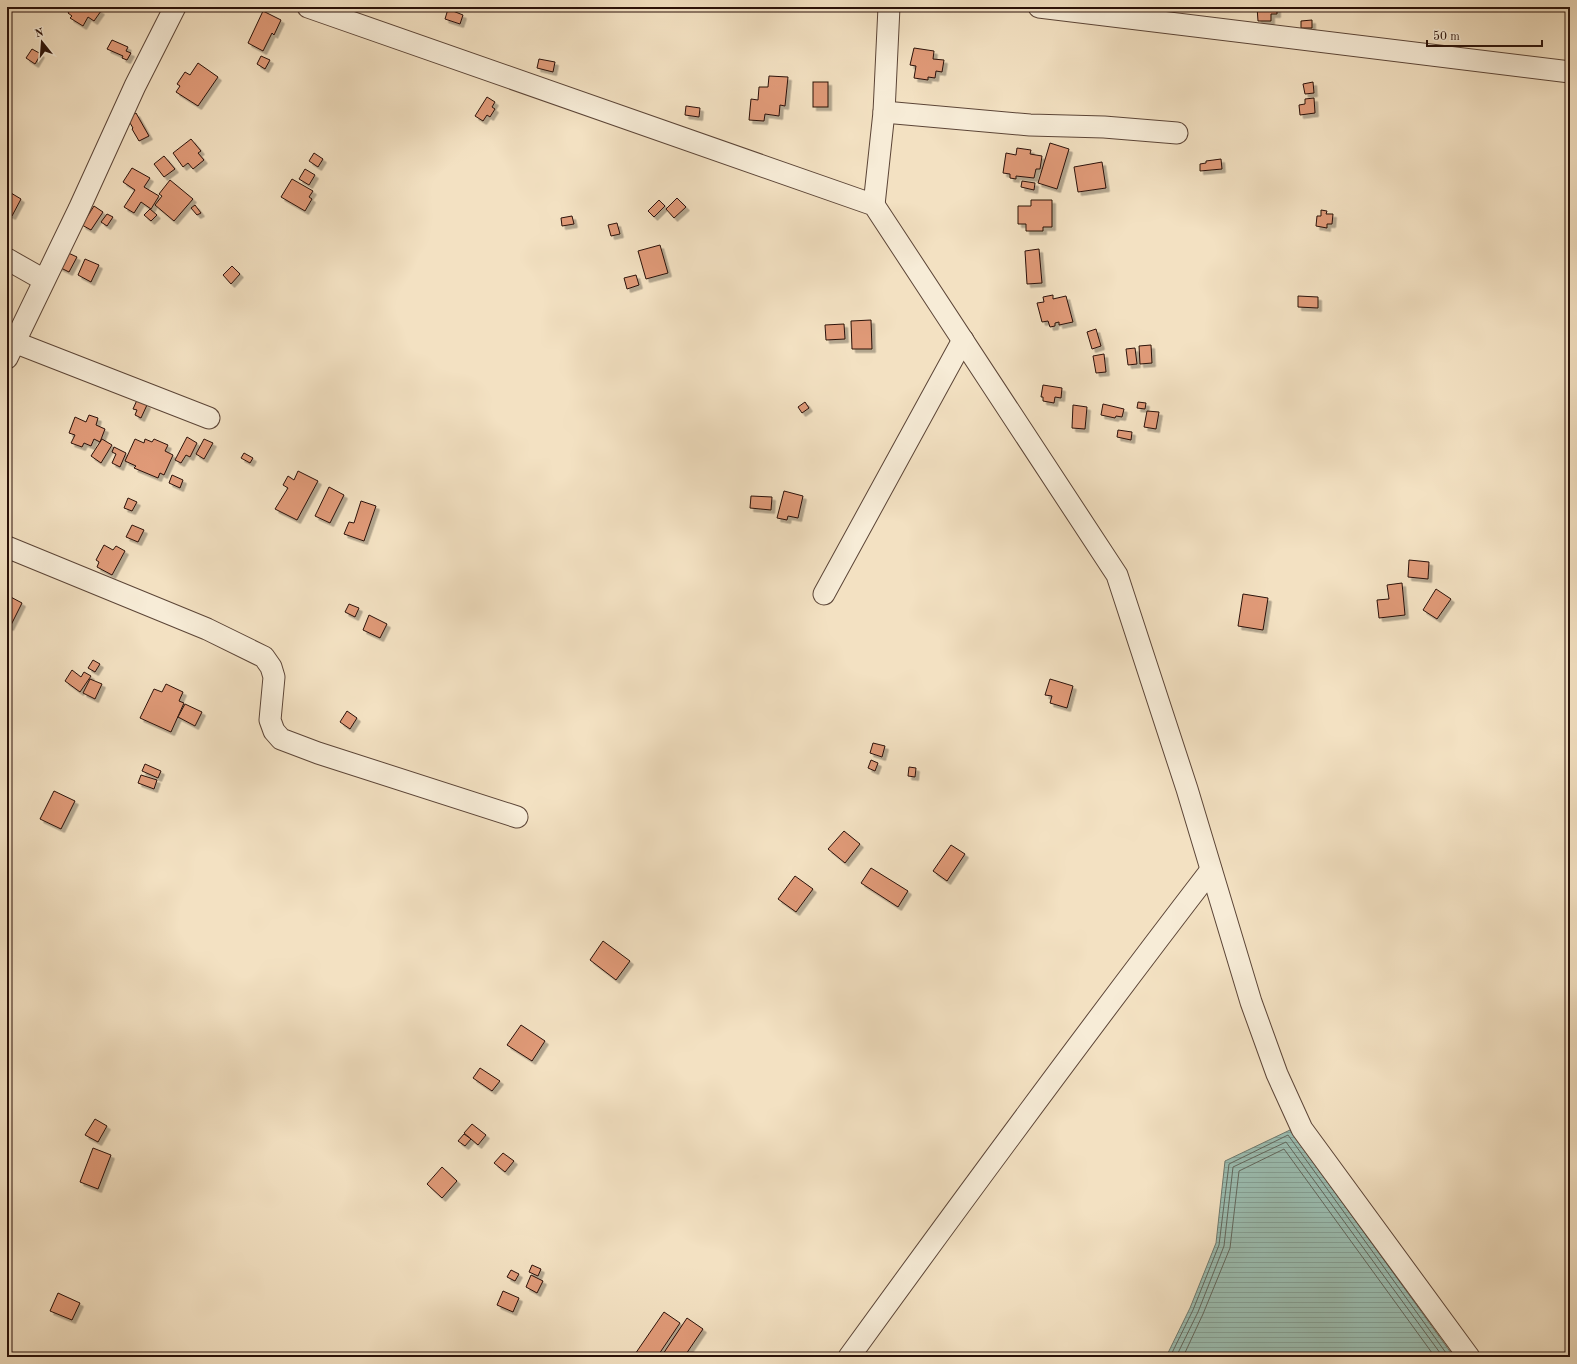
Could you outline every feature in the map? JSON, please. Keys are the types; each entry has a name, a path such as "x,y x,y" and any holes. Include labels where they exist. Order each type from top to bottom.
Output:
{"street":[{"path":"175,7 135,86 79,209 11,350 209,418"},
{"path":"308,7 874,205 1117,575 1187,789 1253,1009 1277,1074 1302,1129 1470,1357"},
{"path":"874,205 884,112 889,7"},
{"path":"1039,7 1570,72"},
{"path":"884,112 1030,125 1104,127 1176,133"},
{"path":"7,259 44,280"},
{"path":"824,594 963,340"},
{"path":"7,547 207,628 264,657 271,667 274,677 270,720 274,732 281,739 318,753 517,817"},
{"path":"849,1357 975,1184 1143,959 1212,870"}],"water":[{"path":"1290,1130 1454,1357 1166,1357 1190,1308 1216,1243 1225,1161"}],"building":[{"path":"66,7 98,7 97,9 101,11 94,21 88,17 83,26 70,18 72,16 68,13 70,10"},
{"path":"1257,7 1277,7 1277,14 1271,14 1271,21 1258,21"},
{"path":"448,9 463,15 460,24 445,19"},
{"path":"263,11 281,20 274,35 272,33 263,51 248,43"},
{"path":"1312,20 1312,28 1301,28 1301,21"},
{"path":"112,40 128,47 126,51 131,53 127,60 122,58 123,56 107,49"},
{"path":"914,48 934,51 933,59 944,60 942,72 936,71 935,78 928,77 928,80 914,78 916,66 910,65"},
{"path":"32,49 41,54 35,64 26,58"},
{"path":"261,56 270,60 265,69 257,64"},
{"path":"539,59 555,62 553,72 537,68"},
{"path":"198,63 218,77 198,106 176,92 180,86 177,84 185,72 190,75"},
{"path":"769,76 788,77 785,106 780,105 779,116 765,114 764,121 749,120 751,99 758,100 759,87 768,87"},
{"path":"813,82 828,82 828,107 813,107"},
{"path":"1313,82 1314,93 1305,94 1303,84"},
{"path":"487,97 495,102 492,107 495,109 490,117 487,115 483,121 475,116"},
{"path":"1314,98 1315,113 1300,115 1299,105 1305,104 1305,99"},
{"path":"686,106 700,108 699,117 685,115"},
{"path":"136,113 149,136 139,141 127,118"},
{"path":"191,139 201,151 198,153 204,160 193,169 188,163 183,167 173,153"},
{"path":"1050,143 1069,149 1057,189 1038,183"},
{"path":"1017,148 1031,150 1030,154 1042,156 1040,169 1036,169 1034,178 1016,176 1016,179 1010,178 1010,174 1003,173 1006,153 1016,155"},
{"path":"314,153 323,159 318,167 309,161"},
{"path":"164,156 175,169 164,177 154,164"},
{"path":"1221,159 1222,169 1200,171 1200,164 1206,163 1206,161"},
{"path":"1102,162 1106,188 1078,192 1074,167"},
{"path":"132,168 150,178 144,187 159,196 151,209 141,202 134,213 124,207 135,190 123,182"},
{"path":"305,169 315,175 309,185 299,179"},
{"path":"292,179 313,191 309,197 312,199 305,211 281,197"},
{"path":"170,180 193,199 174,221 155,205 162,196 159,194"},
{"path":"1022,181 1035,183 1034,190 1021,187"},
{"path":"11,193 21,199 12,216 7,215 7,199"},
{"path":"677,198 686,207 674,218 666,209"},
{"path":"659,200 665,206 654,217 648,211"},
{"path":"1031,200 1052,200 1052,227 1043,227 1043,231 1026,231 1026,224 1018,224 1018,206 1031,206"},
{"path":"195,205 201,213 197,215 191,208"},
{"path":"94,206 103,212 91,230 82,225"},
{"path":"150,209 157,215 151,221 144,215"},
{"path":"1321,210 1327,211 1326,214 1333,214 1332,224 1327,224 1327,228 1316,226 1317,216 1321,216"},
{"path":"107,214 113,217 107,226 101,222"},
{"path":"572,216 574,224 562,226 561,218"},
{"path":"617,223 620,234 611,236 608,225"},
{"path":"660,245 668,273 646,279 638,251"},
{"path":"1039,249 1042,283 1027,284 1025,251"},
{"path":"64,251 77,257 69,272 57,266"},
{"path":"85,259 99,265 91,282 78,275"},
{"path":"232,266 240,274 231,284 223,275"},
{"path":"636,275 639,285 627,289 624,278"},
{"path":"1053,295 1053,299 1066,296 1073,322 1059,325 1059,322 1055,323 1055,326 1050,327 1048,321 1042,322 1037,303 1044,302 1043,297"},
{"path":"1298,296 1318,297 1318,308 1298,307"},
{"path":"871,320 872,349 852,349 851,321"},
{"path":"844,324 845,339 826,340 825,325"},
{"path":"1096,329 1101,346 1092,349 1087,332"},
{"path":"1151,345 1152,363 1140,364 1139,346"},
{"path":"1135,348 1137,364 1128,365 1126,349"},
{"path":"1104,354 1106,372 1096,373 1093,356"},
{"path":"1043,385 1062,388 1061,398 1055,397 1054,403 1043,401 1043,397 1041,397"},
{"path":"137,400 147,405 141,418 135,415 137,410 133,409"},
{"path":"805,402 809,408 802,413 798,407"},
{"path":"1138,402 1146,403 1145,409 1137,408"},
{"path":"1103,404 1124,409 1122,417 1116,416 1115,418 1101,415"},
{"path":"1073,405 1087,407 1085,429 1072,428"},
{"path":"1147,411 1159,412 1156,429 1144,427"},
{"path":"89,415 98,418 96,425 105,429 100,442 94,439 91,446 84,443 82,447 71,443 75,435 69,433 75,417 86,422"},
{"path":"1118,430 1132,432 1131,440 1117,437"},
{"path":"187,437 197,443 190,457 186,455 181,463 175,460"},
{"path":"102,439 112,445 101,463 91,456"},
{"path":"135,439 144,443 145,439 152,442 154,439 168,445 165,451 173,455 164,475 160,473 158,478 134,468 136,466 125,461"},
{"path":"204,439 213,443 204,459 196,454"},
{"path":"114,447 126,453 120,467 112,463 116,454 112,452"},
{"path":"244,453 253,458 250,463 241,458"},
{"path":"298,471 318,481 297,520 275,509 288,488 283,485 288,476 294,480"},
{"path":"172,475 183,480 180,488 169,483"},
{"path":"329,487 344,495 330,523 315,516"},
{"path":"784,491 803,496 798,518 788,516 787,520 777,518"},
{"path":"751,496 772,497 771,510 750,508"},
{"path":"128,498 137,502 132,511 124,508"},
{"path":"361,501 376,506 364,541 344,534 349,522 354,523"},
{"path":"132,525 144,530 138,542 126,537"},
{"path":"104,545 113,550 116,546 125,551 112,575 97,567 99,562 96,560"},
{"path":"1409,560 1429,562 1428,579 1408,577"},
{"path":"1402,583 1405,615 1379,618 1377,600 1389,599 1387,585"},
{"path":"1436,589 1451,599 1437,619 1423,610"},
{"path":"1243,594 1268,598 1263,630 1238,626"},
{"path":"7,595 22,603 10,627 7,626"},
{"path":"349,604 359,608 355,617 345,612"},
{"path":"369,615 387,624 380,638 363,630"},
{"path":"93,660 100,664 95,672 88,668"},
{"path":"72,670 81,677 84,672 91,676 80,692 65,681"},
{"path":"90,679 102,684 95,699 83,693"},
{"path":"1050,679 1073,686 1067,708 1050,703 1052,696 1045,695"},
{"path":"166,684 183,692 179,701 184,703 171,732 140,718 154,689 162,692"},
{"path":"185,704 202,712 195,726 178,717"},
{"path":"347,711 357,718 350,729 340,722"},
{"path":"873,743 885,746 882,757 870,753"},
{"path":"871,760 878,763 875,771 868,768"},
{"path":"145,764 161,771 158,778 142,771"},
{"path":"909,767 916,768 915,777 908,776"},
{"path":"141,775 157,780 154,789 138,783"},
{"path":"54,791 75,801 61,829 40,819"},
{"path":"844,831 860,844 845,863 828,849"},
{"path":"951,845 965,854 947,881 933,871"},
{"path":"871,868 908,891 898,907 861,883"},
{"path":"795,876 813,889 796,912 778,899"},
{"path":"603,941 630,961 616,980 590,960"},
{"path":"521,1025 545,1041 532,1061 507,1045"},
{"path":"480,1068 500,1081 492,1091 473,1078"},
{"path":"95,1119 107,1126 98,1142 85,1135"},
{"path":"472,1124 486,1135 478,1145 464,1133"},
{"path":"464,1134 471,1139 465,1146 458,1141"},
{"path":"93,1148 111,1155 98,1189 80,1182"},
{"path":"503,1153 514,1161 505,1172 494,1163"},
{"path":"442,1167 457,1181 442,1198 427,1184"},
{"path":"532,1265 541,1269 538,1276 529,1272"},
{"path":"511,1270 519,1274 515,1281 507,1277"},
{"path":"531,1275 543,1281 537,1293 526,1287"},
{"path":"503,1291 519,1298 513,1312 497,1305"},
{"path":"58,1293 80,1303 72,1320 50,1311"},
{"path":"664,1312 680,1323 657,1357 633,1357"},
{"path":"687,1318 703,1329 684,1357 661,1357"}]}
